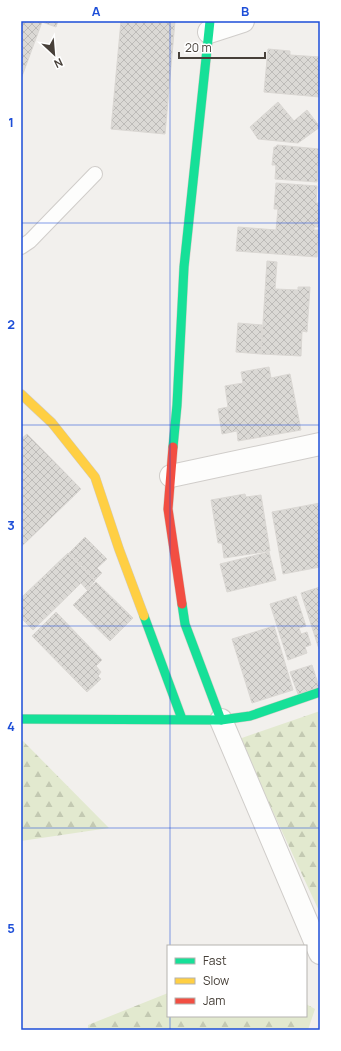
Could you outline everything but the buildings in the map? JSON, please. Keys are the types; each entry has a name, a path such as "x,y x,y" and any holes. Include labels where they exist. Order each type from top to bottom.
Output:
{"street":[{"path":"243,21 209,26 184,267 177,405 168,509 185,624 221,720 320,952"},
{"path":"21,394 52,423 95,477 119,549 182,719"},
{"path":"171,476 320,444"},
{"path":"21,719 221,720 250,716 320,692"}],"lane":[{"path":"21,247 30,242 95,174"}],"green space":[{"path":"320,711 320,913 239,739"},
{"path":"21,741 23,741 109,828 21,841"},
{"path":"167,993 167,1017 307,1017 307,1005 315,1009 308,1030 88,1030 88,1025"}],"traffic: fast":[{"path":"173,447 177,405 184,267 210,21"},
{"path":"182,604 185,624 221,720"},
{"path":"144,616 182,719"},
{"path":"21,719 221,720 250,716 320,692"}],"traffic: slow":[{"path":"21,394 52,423 95,477 119,549 144,616"}],"traffic: jam":[{"path":"173,447 168,509 182,604"}]}
